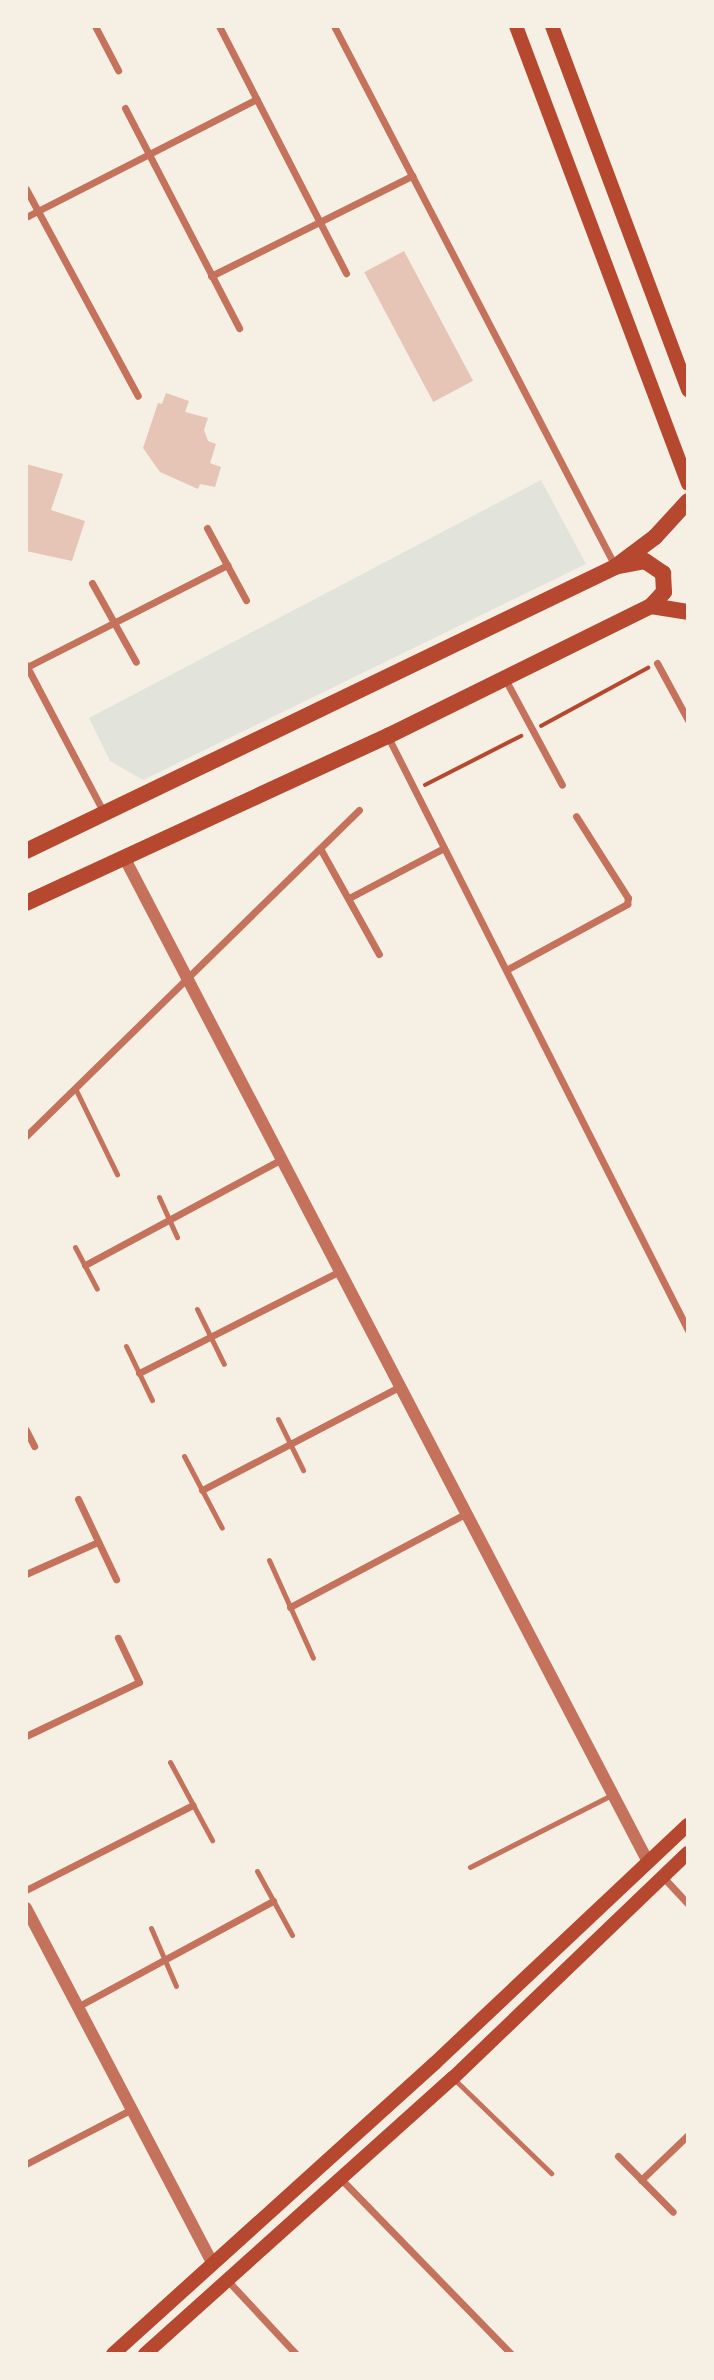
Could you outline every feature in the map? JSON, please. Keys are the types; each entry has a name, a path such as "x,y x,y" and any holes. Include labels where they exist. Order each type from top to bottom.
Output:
{"main road":[{"path":"516,26 688,484"},
{"path":"552,26 688,390"},
{"path":"26,851 615,567 655,537 688,502"},
{"path":"26,904 387,736 651,606 663,592 663,573 645,561 615,567"},
{"path":"651,606 688,612"},
{"path":"113,2354 564,1942 688,1825"},
{"path":"145,2354 453,2078 576,1956 688,1853"},
{"path":"564,1942 576,1956"}],"street":[{"path":"95,26 118,70"},
{"path":"219,26 346,272"},
{"path":"334,26 615,567"},
{"path":"26,217 257,99"},
{"path":"125,108 239,328"},
{"path":"211,276 412,176"},
{"path":"26,189 138,396"},
{"path":"207,528 246,600"},
{"path":"104,814 27,666 115,624 227,565"},
{"path":"92,583 136,662"},
{"path":"657,663 686,715"},
{"path":"505,678 562,785"},
{"path":"387,736 508,969 688,1330"},
{"path":"26,1136 187,982 359,810"},
{"path":"508,969 627,904 628,898 576,816"},
{"path":"349,898 444,848"},
{"path":"321,850 379,954"},
{"path":"124,858 648,1862"},
{"path":"85,1265 282,1159"},
{"path":"139,1373 338,1272"},
{"path":"202,1490 399,1387"},
{"path":"26,1430 34,1446"},
{"path":"78,1499 116,1579"},
{"path":"290,1607 465,1514"},
{"path":"26,1574 98,1542"},
{"path":"26,1736 139,1682 118,1638"},
{"path":"26,1890 193,1805"},
{"path":"662,1876 688,1904"},
{"path":"78,2007 273,1901"},
{"path":"26,1908 31,1928 78,2007 213,2264"},
{"path":"26,2164 130,2110"},
{"path":"640,2180 688,2135"},
{"path":"618,2157 673,2212"},
{"path":"341,2179 511,2354"},
{"path":"228,2281 296,2354"}],"lane":[{"path":"75,1088 117,1174"},
{"path":"159,1197 177,1237"},
{"path":"75,1247 97,1289"},
{"path":"197,1309 224,1364"},
{"path":"126,1346 152,1399"},
{"path":"278,1419 303,1470"},
{"path":"184,1456 222,1528"},
{"path":"269,1560 313,1658"},
{"path":"170,1762 212,1840"},
{"path":"470,1867 613,1794"},
{"path":"257,1871 292,1935"},
{"path":"151,1928 176,1986"},
{"path":"453,2078 551,2173"}],"shaded area":[{"path":"541,480 586,564 143,780 110,761 89,718"}],"building":[{"path":"404,251 473,381 433,402 364,272"},
{"path":"166,393 189,401 185,412 208,418 204,430 208,441 216,444 210,463 221,467 215,487 200,484 198,489 160,472 143,448 158,403 162,404"},
{"path":"26,464 63,474 51,510 85,521 72,561 26,551"}]}
